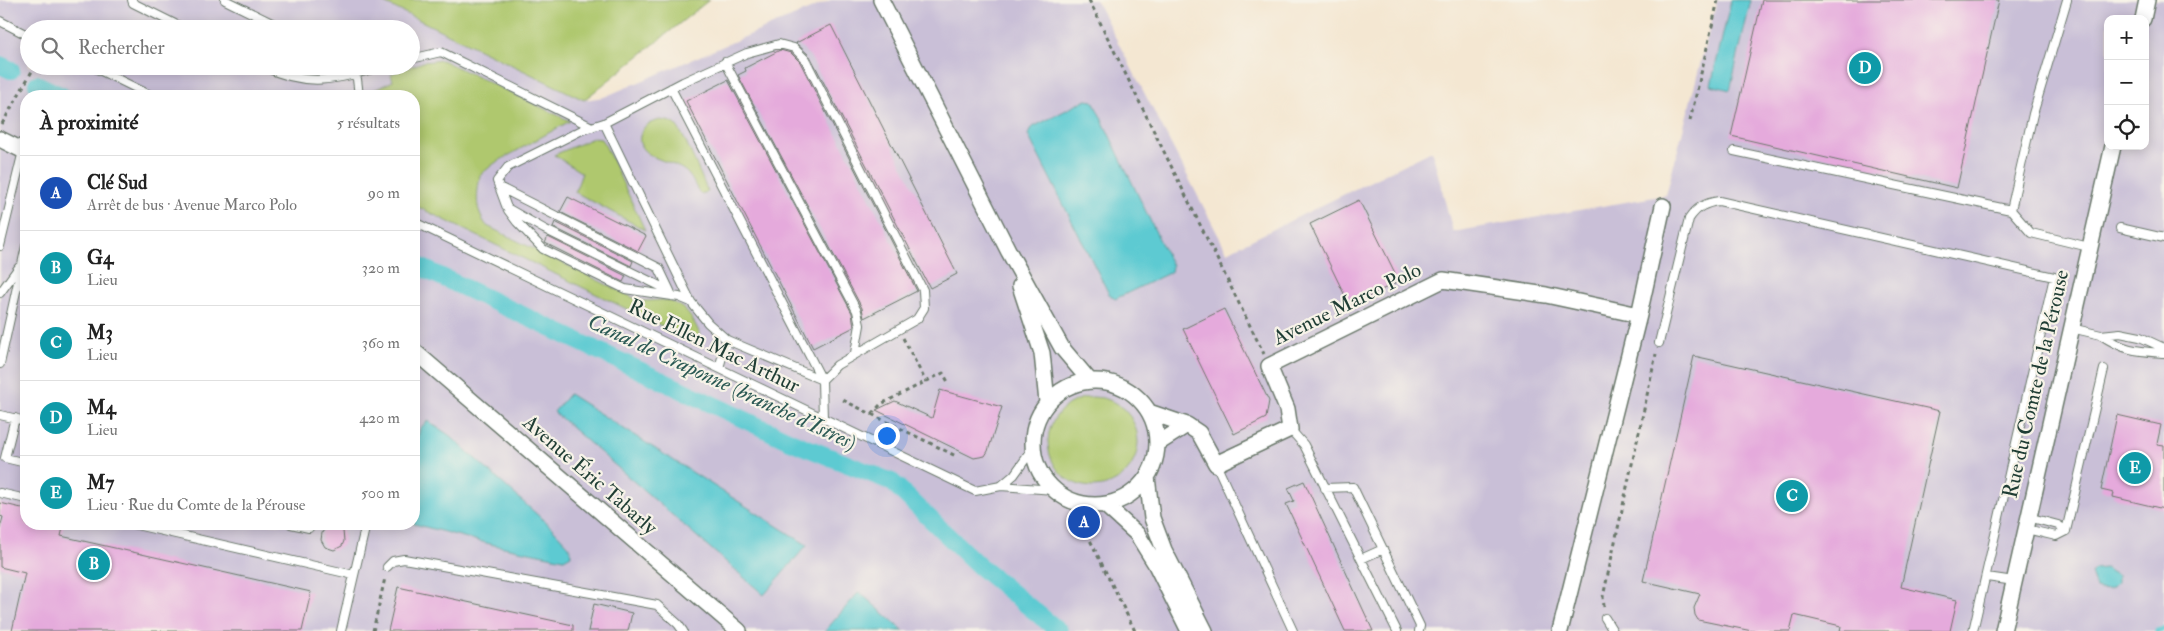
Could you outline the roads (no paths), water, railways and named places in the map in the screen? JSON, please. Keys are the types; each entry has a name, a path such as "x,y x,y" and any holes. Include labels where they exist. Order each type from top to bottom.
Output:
{"street":[{"path":"881,0 1009,252 1062,348 1089,380"},
{"path":"2144,15 2147,0"},
{"path":"0,139 20,149"},
{"name":"Rue du Comte de la Pérouse","path":"2003,631 2112,150"},
{"path":"1560,631 1639,315 1663,206"},
{"path":"1009,252 1042,353 1047,402"},
{"name":"Avenue Marco Polo","path":"1290,429 1287,409 1270,366 1443,280 1546,295 1639,315"},
{"name":"Avenue Éric Tabarly","path":"420,356 739,631"},
{"path":"1089,380 1107,381 1124,387 1138,398 1149,412 1155,427 1157,444 1154,461 1147,477 1136,490 1121,500 1105,505 1078,503 1054,490 1044,479 1036,465 1032,450 1033,433 1038,416 1047,402 1059,391 1089,380"},
{"path":"1149,412 1187,425 1200,433 1216,464 1290,429"},
{"path":"1157,444 1187,425"},
{"path":"1147,477 1152,518 1164,550 1205,631"},
{"path":"1105,505 1137,534 1155,563 1189,631"}],"lane":[{"path":"132,0 133,3 167,20"},
{"path":"225,0 266,20"},
{"path":"2011,210 2033,114 2066,0"},
{"path":"0,22 20,32"},
{"path":"671,294 626,289 543,249 517,222 507,208 497,181 508,167 604,123 725,62 747,53 779,44 794,48 806,59 923,290 924,308 917,319 855,353 837,365 822,380"},
{"path":"420,57 441,52 592,127"},
{"path":"725,62 856,311 860,325 855,353"},
{"path":"109,75 140,90"},
{"path":"282,75 312,81 354,75 358,90"},
{"path":"671,88 822,380 823,418"},
{"path":"604,123 691,302 708,323 727,340 822,380"},
{"path":"1734,151 2011,210 2031,233 2089,246"},
{"path":"0,246 20,170"},
{"path":"499,187 659,268 671,294"},
{"path":"1659,344 1689,219 1694,211 1701,206 1718,201 2054,277 1987,577 1973,631"},
{"path":"507,208 671,294 691,302"},
{"name":"Rue Ellen Mac Arthur","path":"420,225 975,491 1001,486 1054,490"},
{"path":"2120,228 2164,238"},
{"path":"0,293 20,269"},
{"path":"0,364 20,281"},
{"path":"2071,328 2101,335 2120,333 2140,337 2164,348"},
{"path":"2101,335 2118,346 2136,351 2164,353"},
{"path":"719,368 727,340"},
{"path":"2066,531 2104,369"},
{"path":"0,415 20,419"},
{"path":"15,418 5,458 20,462"},
{"path":"1290,429 1304,445 1397,631"},
{"path":"1001,486 1014,475 1032,450"},
{"path":"1216,464 1293,631"},
{"path":"1325,488 1353,487 1420,626 1419,631"},
{"path":"0,493 20,498"},
{"path":"2027,523 2056,536 2066,531"},
{"path":"2027,523 2058,525 2066,531"},
{"path":"158,530 354,575"},
{"path":"341,631 365,530"},
{"path":"1361,559 1383,549"},
{"path":"387,567 393,561 404,559 657,604 683,631"},
{"path":"1987,577 2014,581"},
{"path":"1605,618 1613,631"}],"water":[{"path":"1731,0 1751,0 1730,90 1711,85"},
{"path":"1086,100 1093,101 1172,266 1171,272 1115,299 1109,294 1028,135 1031,128"},
{"path":"569,394 807,545 764,595 554,412"},
{"path":"428,421 449,435 552,528 569,546 571,555 564,559 494,545 420,526 420,428"},
{"path":"2105,568 2117,575 2117,583 2108,589 2096,588 2091,573 2095,569"},
{"path":"859,592 904,631 825,631"}],"waterway":[{"name":"Canal de Craponne (branche d'Istres)","path":"0,65 11,70"},
{"name":"Canal de Craponne (branche d'Istres)","path":"37,84 50,90"},
{"name":"Canal de Craponne (branche d'Istres)","path":"420,267 790,441 892,482 980,567 1059,631"},
{"name":"Canal de Craponne (branche d'Istres)","path":"2157,631 2164,629"}],"place":[{"name":"M4","path":"1865,68"},
{"name":"M7","path":"2135,468"},
{"name":"M3","path":"1792,496"},
{"name":"Clé Sud","path":"1084,522"},
{"name":"G4","path":"94,564"}]}
